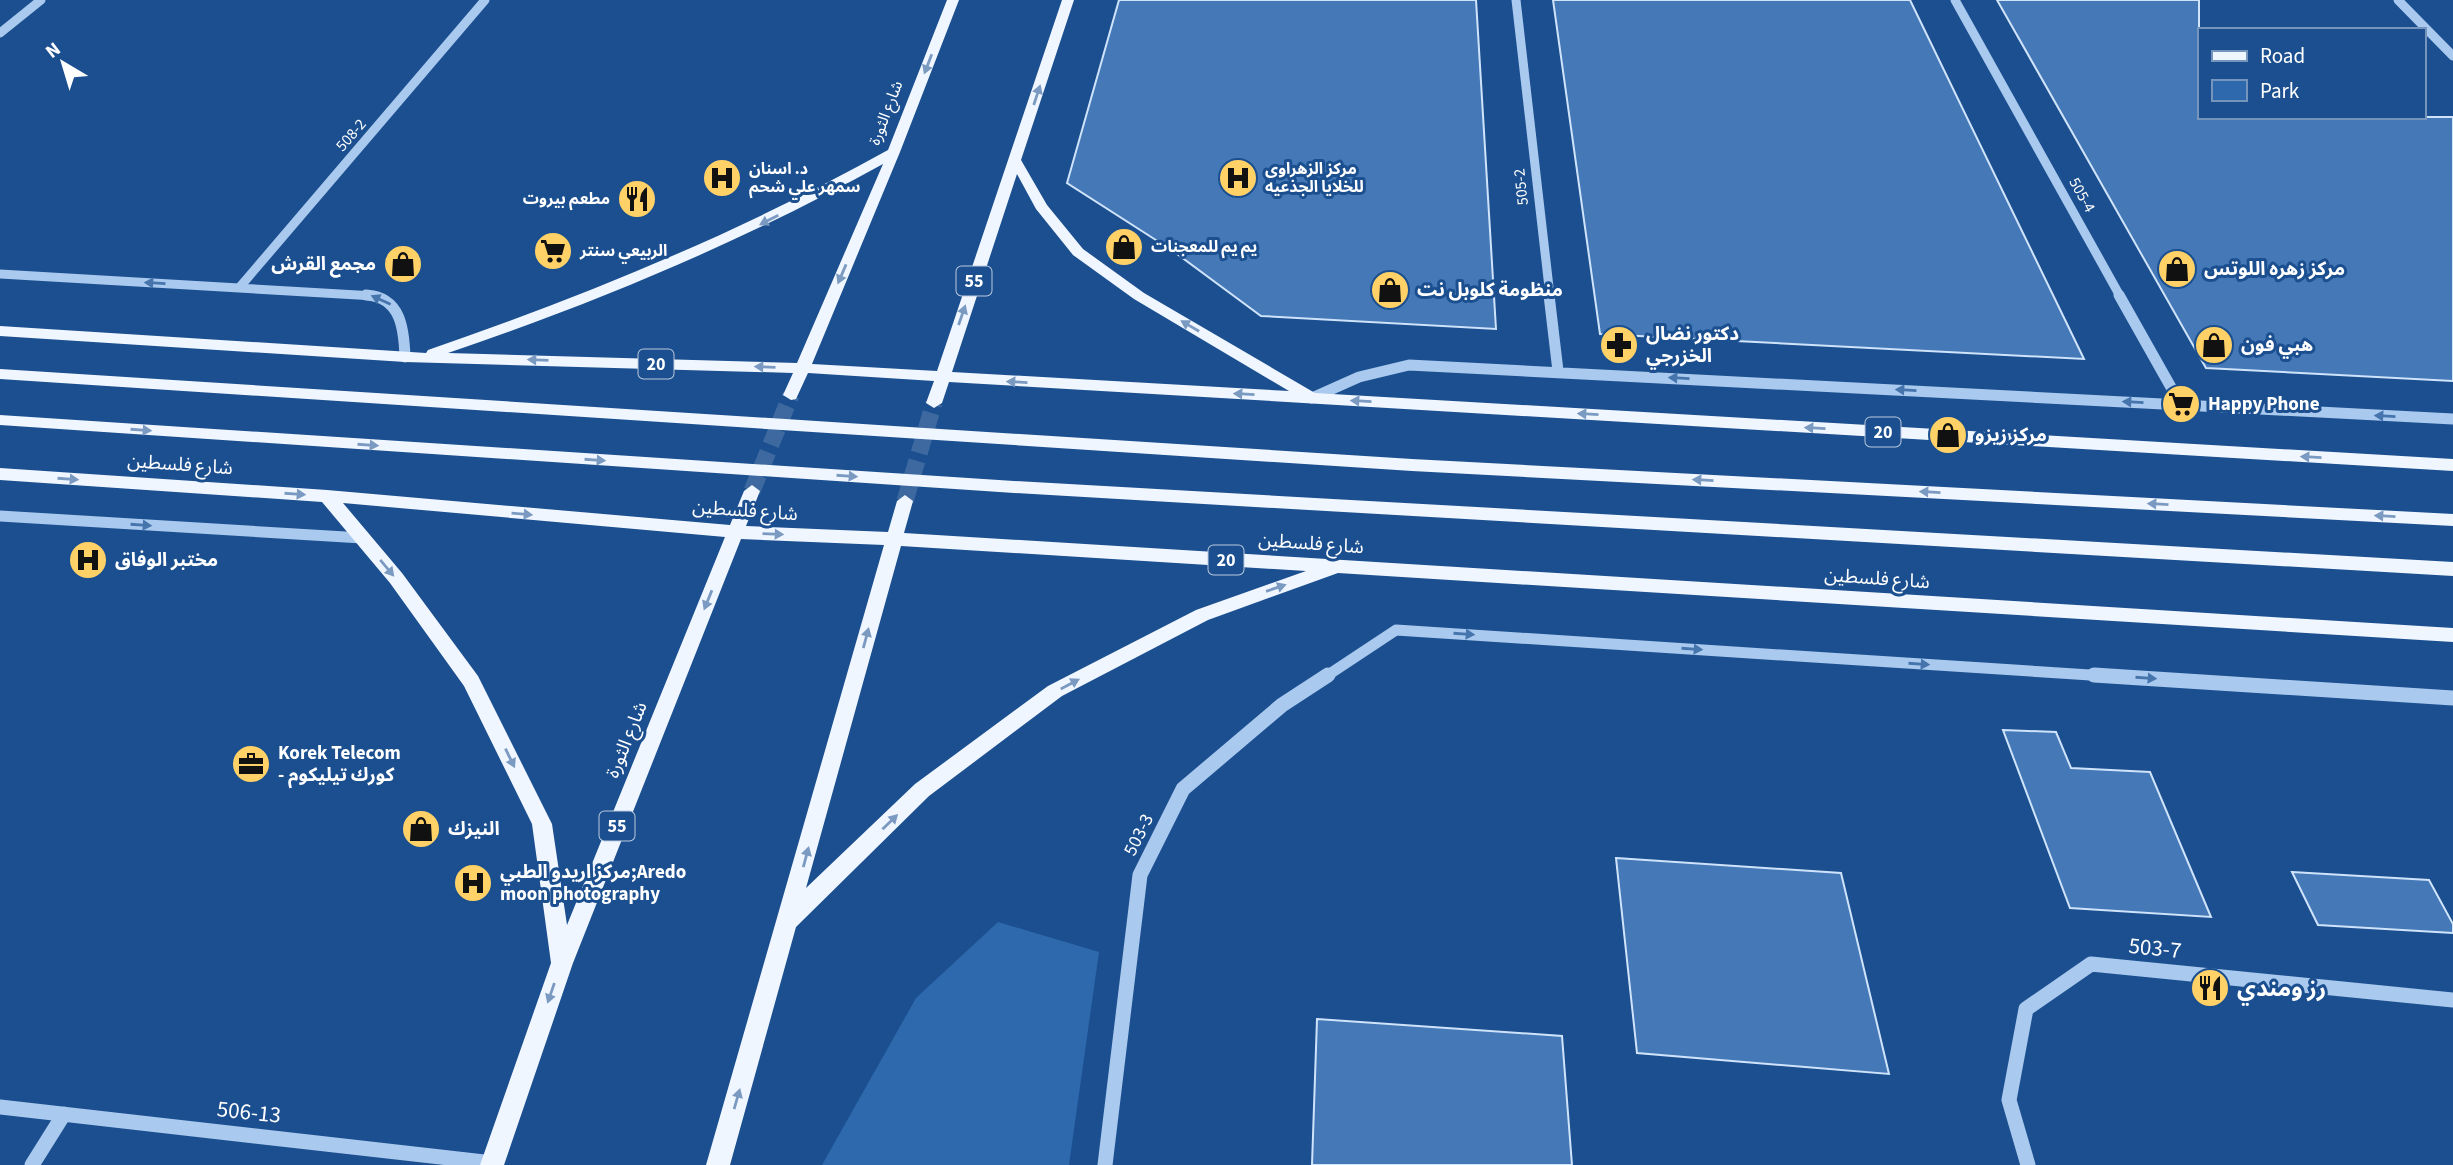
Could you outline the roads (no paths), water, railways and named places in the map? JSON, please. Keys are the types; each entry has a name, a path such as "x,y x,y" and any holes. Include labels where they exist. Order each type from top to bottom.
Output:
{"main road":[{"name":"شارع الثورة","path":"792,395 894,152 953,0"},
{"name":"55","path":"934,403 1068,0"},
{"path":"413,357 516,326 688,258 787,211 894,152"},
{"path":"1015,160 1041,206 1078,252 1139,296 1312,398"},
{"name":"20","path":"0,331 413,357 802,368 2453,465"},
{"path":"0,373 1160,450 2453,520"},
{"name":"شارع فلسطين","path":"0,420 1028,488 2453,569"},
{"name":"شارع فلسطين","path":"0,474 327,496 735,533 894,539 2453,635"},
{"name":"شارع الثورة","path":"493,1164 562,963 752,491"},
{"path":"327,496 396,579 471,681 542,824 562,963"},
{"path":"718,1165 905,500"},
{"path":"788,920 922,790 1055,691 1202,615 1338,567"}],"street":[{"path":"0,33 41,0"},
{"name":"508-2","path":"239,288 485,0"},
{"name":"505-2","path":"1516,0 1558,371"},
{"name":"505-4","path":"1955,0 2181,405"},
{"path":"2398,0 2453,56"},
{"path":"0,274 372,295 388,301 399,310 413,357"},
{"path":"1312,398 1377,369 1409,365 2453,419"},
{"path":"0,516 362,538"},
{"name":"503-3","path":"1105,1165 1140,875 1183,789 1282,705 1396,630 2453,698"},
{"name":"503-7","path":"2028,1165 2009,1100 2026,1009 2091,964 2453,1000"},
{"name":"506-13","path":"0,1107 493,1164"},
{"path":"32,1165 64,1114"}],"tunnel":[{"path":"752,491 791,395"},
{"path":"905,501 934,403"}],"place":[{"name":"د. اسنان سمهر علي شحم","path":"722,178"},
{"name":"مركز الزهراوي للخلايا الجذعيه","path":"1238,178"},
{"name":"مطعم بيروت","path":"637,199"},
{"name":"يم يم للمعجنات","path":"1124,247"},
{"name":"الربيعي سنتر","path":"553,251"},
{"name":"مجمع القرش","path":"403,264"},
{"name":"مركز زهره اللوتس","path":"2177,269"},
{"name":"منظومة كلوبل نت","path":"1390,290"},
{"name":"دكتور نضال الخزرجي","path":"1619,345"},
{"name":"هبي فون","path":"2214,345"},
{"name":"Happy Phone","path":"2181,404"},
{"name":"مركز زيزو","path":"1948,435"},
{"name":"مختبر الوفاق","path":"88,560"},
{"name":"Korek Telecom - كورك تيليكوم","path":"251,764"},
{"name":"النيزك","path":"421,829"},
{"name":"مركز اريدو الطبي;Aredo moon photography","path":"473,883"},
{"name":"رز ومندي","path":"2210,988"}]}
